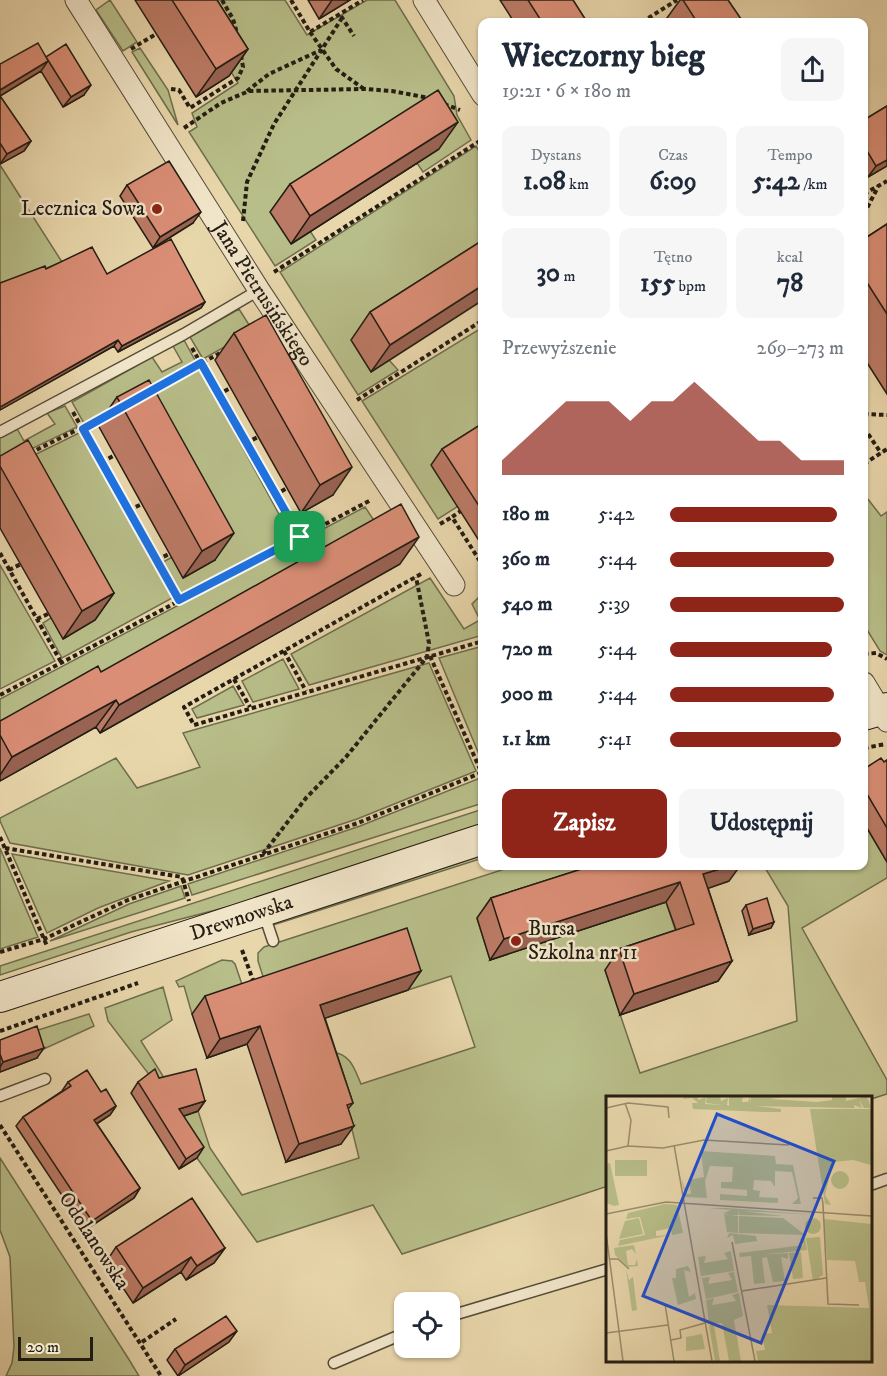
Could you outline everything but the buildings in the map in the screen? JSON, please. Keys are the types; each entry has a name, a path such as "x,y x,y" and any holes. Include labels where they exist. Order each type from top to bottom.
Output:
{"main road":[{"name":"Drewnowska","path":"0,998 478,841"}],"street":[{"name":"Jana Pietrusińskiego","path":"75,0 259,290 454,585"},
{"path":"424,0 478,87"},
{"path":"868,691 880,714"}],"lane":[{"path":"0,432 66,398 259,290"},
{"path":"263,911 273,941"},
{"path":"0,1096 45,1079"},
{"path":"872,1184 887,1179"},
{"path":"460,1313 606,1270"},
{"path":"334,1363 394,1338"}],"path":[{"path":"222,0 233,19 238,40"},
{"path":"291,0 336,69 365,89"},
{"path":"310,32 341,16 363,0"},
{"path":"648,18 677,0"},
{"path":"341,16 354,36"},
{"path":"243,223 247,182 274,124 341,16"},
{"path":"171,89 179,90 190,108 238,78 243,67 240,49"},
{"path":"184,128 221,103 244,93 269,74 322,50"},
{"path":"244,93 365,89 420,95 460,110"},
{"path":"274,272 478,142"},
{"path":"868,192 887,181"},
{"path":"868,206 879,185"},
{"path":"356,400 478,323"},
{"path":"192,349 300,537"},
{"path":"148,392 227,349"},
{"path":"218,395 230,388"},
{"path":"66,398 179,600"},
{"path":"20,458 110,414"},
{"path":"868,414 887,415"},
{"path":"868,434 881,453"},
{"path":"246,443 258,437"},
{"path":"868,461 887,449"},
{"path":"102,462 115,455"},
{"path":"275,495 287,488"},
{"path":"0,695 391,488"},
{"path":"129,510 142,504"},
{"path":"467,507 452,517 478,558"},
{"path":"0,553 61,662"},
{"path":"157,560 169,554"},
{"path":"9,570 21,564"},
{"path":"440,564 184,707 194,725 478,642"},
{"path":"416,577 429,643 429,656 478,763"},
{"path":"37,620 48,614"},
{"path":"284,651 306,691"},
{"path":"868,654 876,653 887,659"},
{"path":"262,855 306,798 346,757 429,656"},
{"path":"234,679 250,707"},
{"path":"868,747 887,743"},
{"path":"0,952 44,939 128,900 358,823 478,776"},
{"path":"0,837 46,946"},
{"path":"5,848 182,877 189,901"},
{"path":"242,950 255,987"},
{"name":"Odolanowska","path":"0,1125 141,1342 160,1376"},
{"path":"141,1342 176,1319"}],"green space":[{"path":"110,0 137,42 123,51 96,10"},
{"path":"186,0 285,0 307,35 367,0 395,0 454,96 457,115 471,140 423,172 417,163 310,231 316,240 275,266 189,132 197,127 192,113 238,83"},
{"path":"140,48 168,90 178,125 132,52"},
{"path":"476,146 478,149 478,261 389,360 398,370 358,395 280,272"},
{"path":"0,165 62,262 0,286"},
{"path":"239,309 253,331 203,359 190,337"},
{"path":"478,330 478,468 474,496 438,519 362,401"},
{"path":"184,340 196,362 85,425 72,402 152,357 162,372 182,362 173,346"},
{"path":"200,369 292,538 180,595 163,562 172,557 183,578 215,560 130,407"},
{"path":"65,406 77,427 0,464 0,436 16,427 24,441 55,424 47,413"},
{"path":"81,432 174,597 62,658 43,623 51,618 8,468"},
{"path":"868,499 881,516 887,512 887,655 880,651 868,632"},
{"path":"365,507 381,531 0,738 0,699"},
{"path":"0,565 55,661 0,689"},
{"path":"430,578 464,629 478,621 478,636 309,685 291,654"},
{"path":"478,598 478,616 472,604"},
{"path":"478,647 478,752 439,658"},
{"path":"283,659 299,689 253,702 242,681"},
{"path":"429,663 476,771 357,819 188,875 10,843 0,821 0,818 116,758 137,788 200,767 183,733"},
{"path":"233,686 244,705 197,718 192,709"},
{"path":"478,779 478,805 192,895 188,884 360,826"},
{"path":"478,811 478,826 231,906 131,932 0,975 0,966"},
{"path":"868,830 887,862 887,878 802,928 887,1080 887,1094 872,1099 872,1096 606,1096 606,1187 402,1254 373,1205 257,1242 197,1158 154,1091 151,1077 108,1021 105,1008 163,987 172,1020 141,1041 168,1084 179,1117 198,1111 210,1148 242,1195 359,1158 333,1052 348,1059 361,1084 475,1047 451,976 408,990 394,947 267,989 258,961 258,953 264,947 502,870 627,870 477,919 490,959 666,902 680,944 605,970 640,1073 797,1021 788,906 766,870 868,870"},
{"path":"0,848 38,937 0,949"},
{"path":"12,854 169,881 98,908 47,933"},
{"path":"478,857 478,860 273,925"},
{"path":"181,886 185,898 50,941 129,904"},
{"path":"222,960 232,961 235,964 246,996 192,1014 184,986 179,987 176,981"},
{"path":"89,1014 94,1026 35,1053 0,1042"},
{"path":"0,1158 139,1376 6,1376 12,1363 14,1347 10,1257 0,1230"}],"place":[{"name":"Lecznica Sowa","path":"157,209"},
{"name":"Bursa Szkolna nr 11","path":"516,941"}],"route":[{"path":"201,363 300,537 179,600 83,429 201,363"}]}
